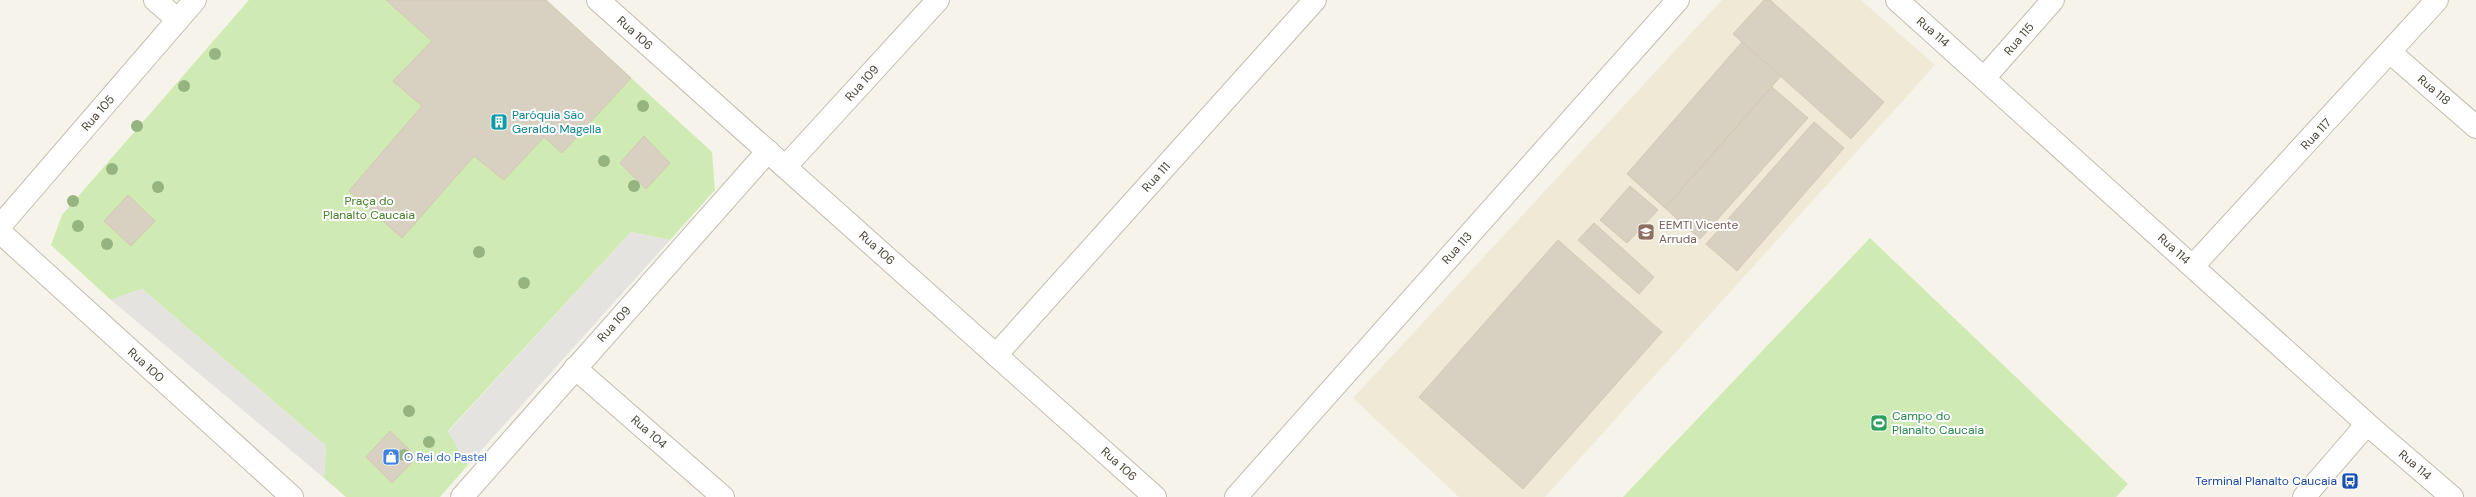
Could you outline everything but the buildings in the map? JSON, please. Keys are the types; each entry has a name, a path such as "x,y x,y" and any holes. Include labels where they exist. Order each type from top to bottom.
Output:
{"street":[{"path":"155,0 178,20"},
{"name":"Rua 105","path":"0,226 195,0"},
{"name":"Rua 106","path":"598,0 786,166 1155,497"},
{"name":"Rua 109","path":"786,166 938,0"},
{"name":"Rua 111","path":"996,354 1315,0"},
{"name":"Rua 113","path":"1236,497 1678,0"},
{"name":"Rua 114","path":"1897,0 1985,77 2367,424 2452,497"},
{"name":"Rua 115","path":"1985,77 2053,0"},
{"name":"Rua 117","path":"2193,266 2391,52 2437,0"},
{"name":"Rua 118","path":"2391,52 2476,127"},
{"name":"Rua 109","path":"462,497 768,151"},
{"name":"Rua 100","path":"0,232 292,497"},
{"name":"Rua 104","path":"575,368 723,497"},
{"path":"2304,497 2367,424"}],"shaded area":[{"name":"EEMTI Vicente Arruda","path":"1722,0 1861,0 1935,65 1545,497 1459,497 1353,398"},
{"path":"631,232 670,240 468,465 448,432"},
{"path":"142,289 326,446 324,478 111,300"}],"green space":[{"name":"Praça do Planalto Caucaia","path":"249,0 546,0 712,152 715,190 670,240 631,232 448,431 468,465 440,497 346,497 324,478 326,446 142,289 111,300 51,245 62,215"},
{"name":"Campo do Planalto Caucaia","path":"1870,238 2128,484 2116,497 1623,497"}],"place":[{"name":"Paróquia São Geraldo Magella","path":"499,122"},
{"name":"EEMTI Vicente Arruda","path":"1646,232"},
{"name":"Campo do Planalto Caucaia","path":"1879,423"},
{"name":"O Rei do Pastel","path":"391,457"},
{"name":"Terminal Planalto Caucaia","path":"2350,481"}]}
